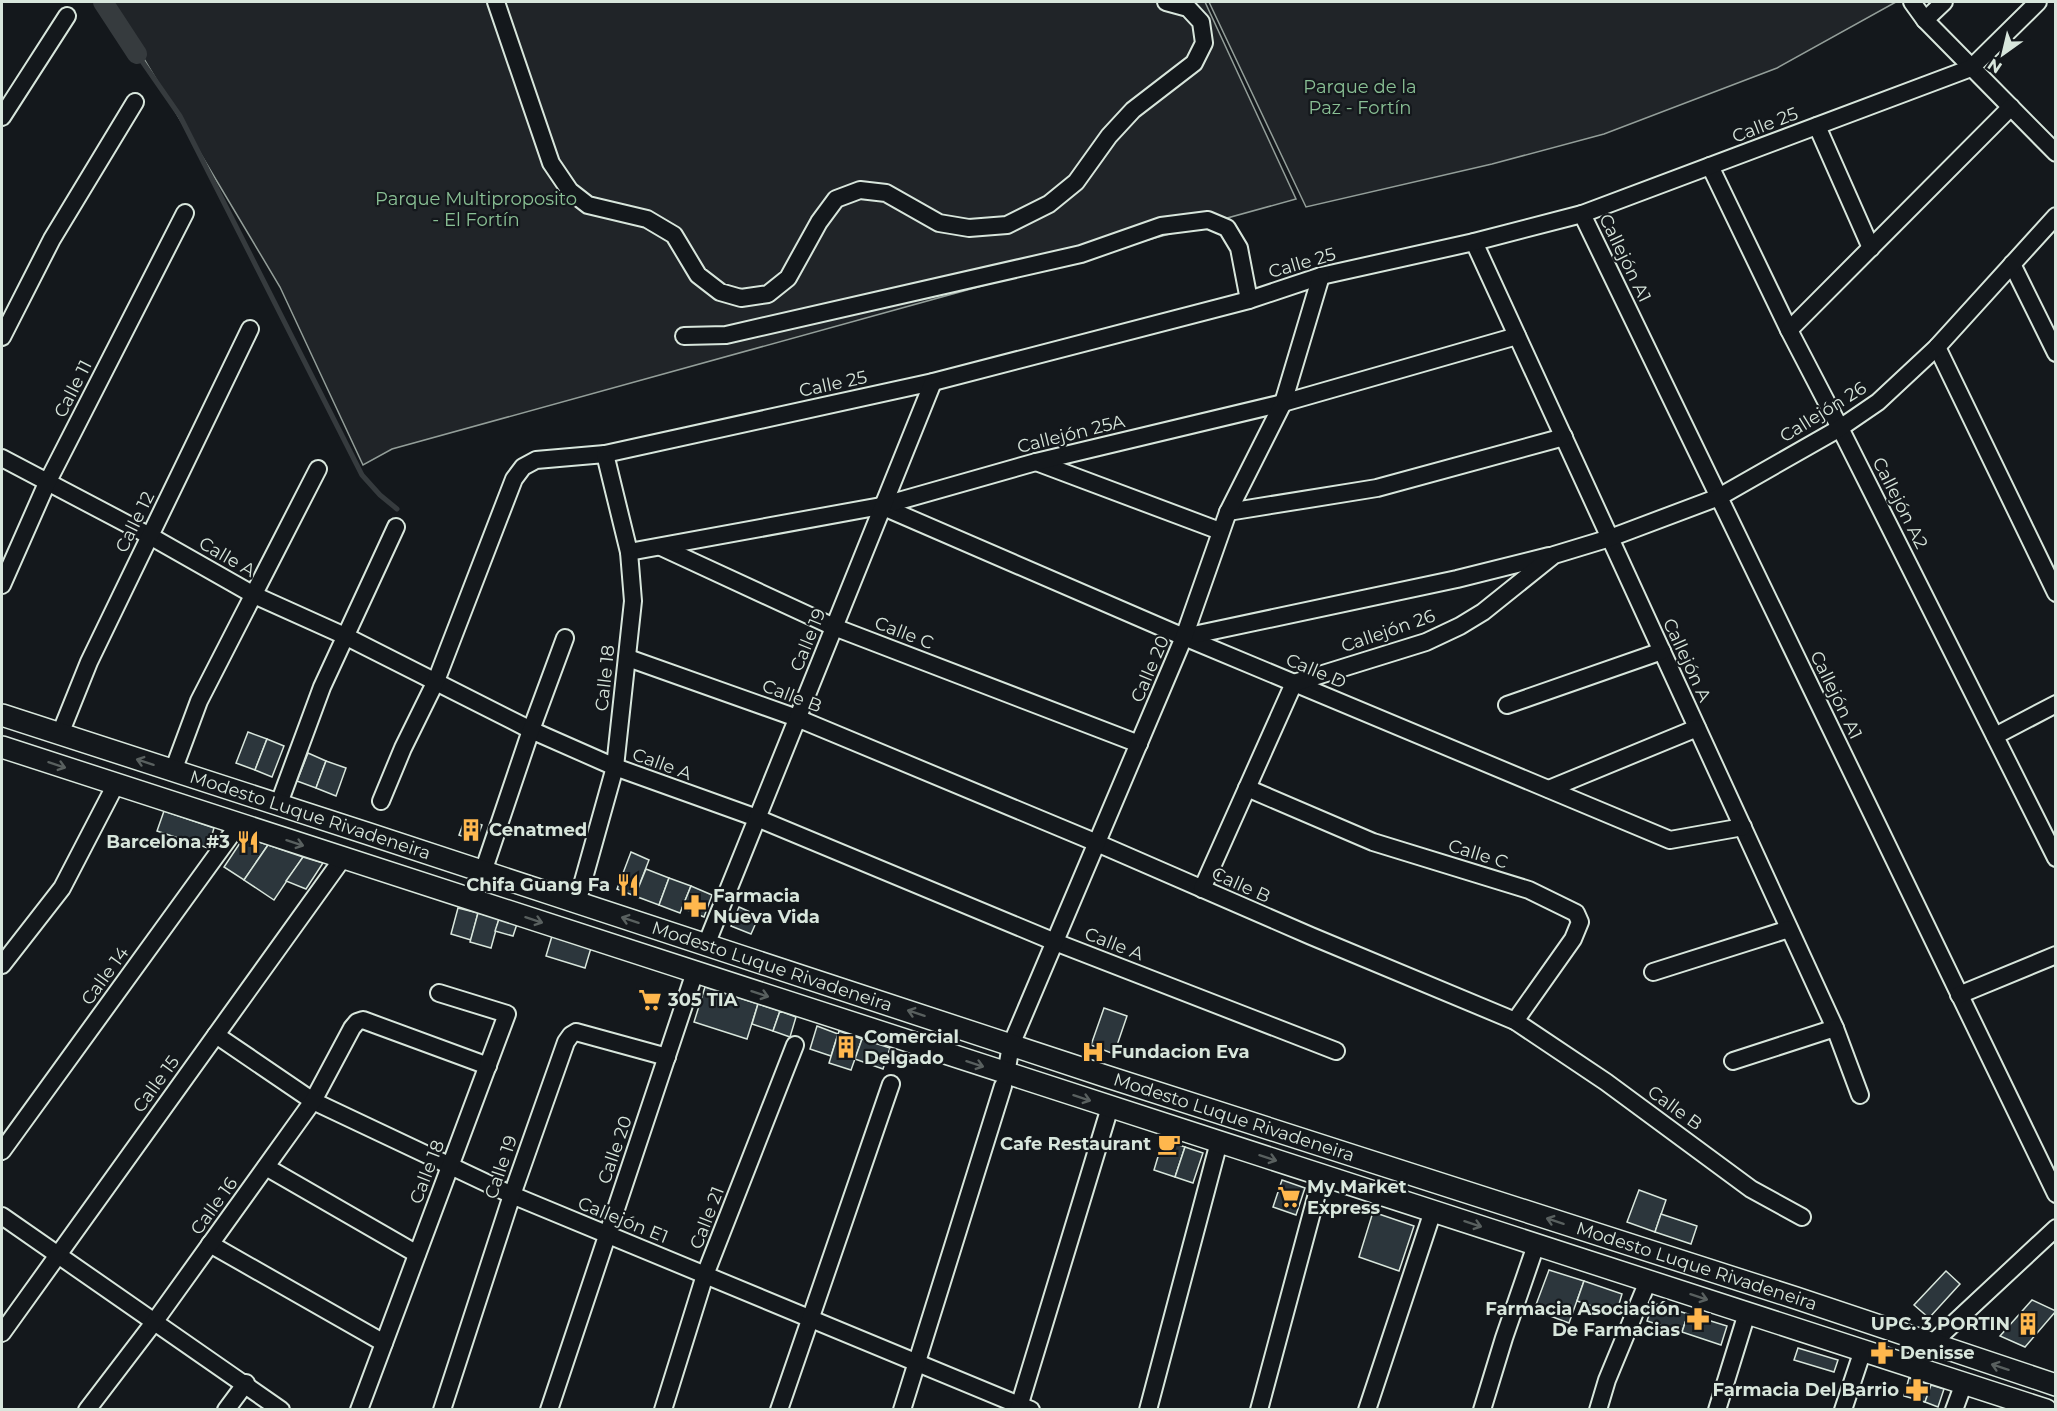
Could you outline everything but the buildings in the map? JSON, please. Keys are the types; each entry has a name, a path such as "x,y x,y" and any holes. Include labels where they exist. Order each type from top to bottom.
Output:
{"street":[{"path":"496,2 551,163 570,191 588,206 646,219 674,235 698,275 720,292 741,297 768,294 788,278 819,222 836,199 860,190 886,193 939,223 969,228 1007,225 1049,204 1076,182 1109,135 1133,110 1194,63 1204,43 1201,22 1188,8 1166,2"},
{"path":"1912,2 1925,20 1971,68 2055,150"},
{"path":"1925,20 1944,2"},
{"name":"Calle 25","path":"436,681 513,479 523,467 536,460 604,454 933,382 1249,300 1321,276 1474,242 1582,214 1971,68 2038,2"},
{"path":"2,117 67,16"},
{"path":"2,336 52,239 135,102"},
{"path":"1789,330 2011,107"},
{"path":"1817,126 1871,248"},
{"name":"Callejón A2","path":"1710,166 1789,330 1995,736 2050,832 2055,858"},
{"name":"Calle 11","path":"2,585 47,483 185,213"},
{"name":"Callejón A1","path":"1582,214 2055,1194"},
{"name":"Callejón 26","path":"1184,637 1554,555 1610,538 1719,497 1840,428 1878,402 1937,347 2055,216"},
{"path":"684,336 726,335 1082,254 1161,226 1208,220 1227,228 1239,248 1249,300"},
{"name":"Callejón A","path":"1474,242 1835,1028 1860,1095"},
{"path":"2012,264 2055,353"},
{"name":"Calle 20","path":"902,1410 1005,1080 1011,1045 1184,637 1228,512 1283,404 1321,276"},
{"name":"Calle 12","path":"60,734 89,662 250,329"},
{"name":"Callejón 25A","path":"629,552 881,506 1036,462 1283,404 1517,336"},
{"path":"1937,347 2055,593"},
{"name":"Calle 19","path":"706,945 881,506 933,382"},
{"path":"1228,512 1377,488 1564,437"},
{"name":"Calle 18","path":"577,903 615,767 633,601 629,552 604,454"},
{"name":"Calle A","path":"2,458 150,536 254,595 345,636 531,730 615,767 757,818 1055,942 1335,1051"},
{"path":"1036,462 1220,531"},
{"path":"173,771 200,701 318,469"},
{"name":"Calle D","path":"881,506 1184,637 1670,840 1743,827"},
{"path":"278,806 322,687 396,527"},
{"name":"Calle C","path":"660,547 834,627 1139,744"},
{"name":"Callejón 26","path":"1294,683 1426,642 1461,626 1483,612 1554,555"},
{"path":"483,872 565,638"},
{"path":"1507,705 1662,651"},
{"name":"Calle B","path":"628,658 797,718 1515,1021 1606,1082 1751,1189 1802,1217"},
{"path":"381,801 403,748 436,681"},
{"path":"1202,889 1294,683"},
{"path":"1995,736 2055,704"},
{"name":"Modesto Luque Rivadeneira","path":"2,715 1105,1076 1796,1298 2055,1385"},
{"path":"1549,789 1697,728"},
{"name":"Modesto Luque Rivadeneira","path":"2,747 856,1025 1005,1080 1054,1089 2046,1410"},
{"path":"2,965 62,888 116,784"},
{"name":"Calle C","path":"1247,788 1373,842 1529,890 1576,913 1580,922 1573,939 1515,1021"},
{"name":"Calle 14","path":"2,1151 239,824"},
{"name":"Calle 15","path":"2,1333 343,858"},
{"path":"1653,972 1789,929"},
{"path":"1959,995 2055,955"},
{"name":"Calle 20","path":"549,1410 695,972"},
{"name":"Calle 18","path":"359,1410 507,1014 439,993"},
{"path":"856,1025 865,1020 885,1022 891,1005"},
{"name":"Calle 16","path":"87,1410 155,1321 313,1101 357,1022 363,1020 488,1066"},
{"path":"1733,1061 1835,1028"},
{"name":"Calle 19","path":"442,1410 512,1195 566,1042 576,1032 667,1057"},
{"name":"Callejón E1","path":"216,1035 313,1101 512,1195 1023,1408"},
{"name":"Calle 21","path":"663,1410 705,1275 795,1045"},
{"path":"1054,1089 1061,1073 1083,1079 1105,1076"},
{"path":"779,1410 891,1084"},
{"path":"1023,1408 1110,1107"},
{"path":"1148,1410 1219,1142"},
{"path":"266,1167 417,1254"},
{"path":"1259,1410 1322,1176"},
{"path":"1367,1410 1433,1211"},
{"path":"2,1216 282,1410"},
{"path":"1909,1365 2055,1228"},
{"path":"210,1244 384,1343"},
{"path":"1482,1410 1536,1245"},
{"path":"1594,1263 1605,1255 1618,1252 1678,1260"},
{"path":"1598,1410 1607,1380 1648,1281"},
{"path":"1779,1323 1796,1298"},
{"path":"1717,1410 1747,1313"},
{"path":"1844,1410 1863,1350"},
{"path":"226,1410 246,1383"},
{"path":"1954,1410 1964,1383"}],"green space":[{"name":"Parque Multiproposito - El Fortín","path":"110,2 1205,2 1296,199 392,449 363,465 280,287"},
{"name":"Parque de la Paz - Fortín","path":"1209,2 1896,2 1777,68 1604,134 1492,164 1306,207"}],"waterway":[{"path":"103,2 137,54"},
{"path":"137,54 180,116 362,475 380,495 397,509"}],"place":[{"name":"Cenatmed","path":"471,830"},
{"name":"Barcelona #3","path":"248,842"},
{"name":"Chifa Guang Fa","path":"628,885"},
{"name":"Farmacia Nueva Vida","path":"695,906"},
{"name":"305 TIA","path":"650,1000"},
{"name":"Comercial Delgado","path":"846,1047"},
{"name":"Fundacion Eva","path":"1093,1052"},
{"name":"Cafe Restaurant","path":"1169,1144"},
{"name":"My Market Express","path":"1289,1197"},
{"name":"Farmacia Asociación De Farmacias","path":"1698,1319"},
{"name":"UPC. 3 PORTIN","path":"2028,1324"},
{"name":"Denisse","path":"1882,1353"},
{"name":"Farmacia Del Barrio","path":"1917,1390"}]}
